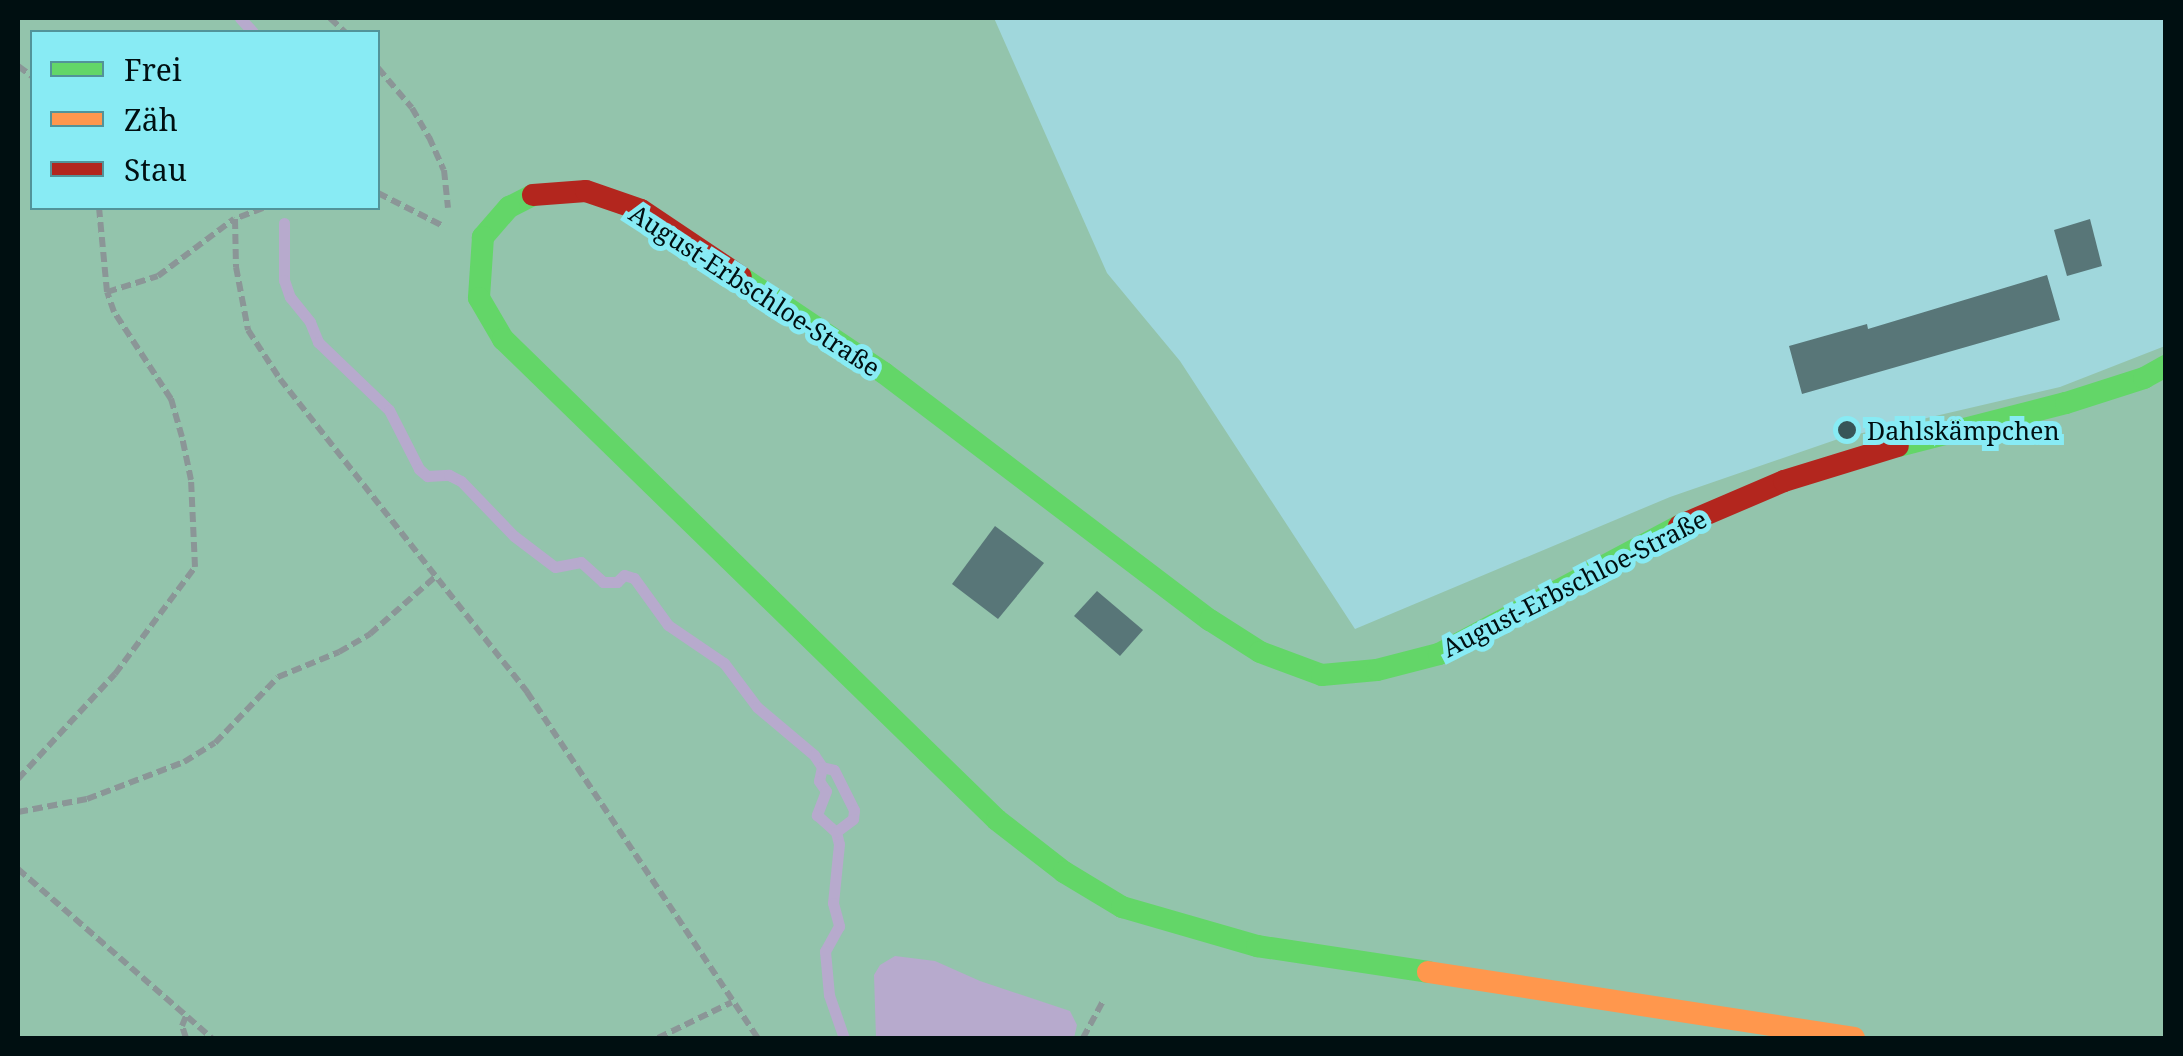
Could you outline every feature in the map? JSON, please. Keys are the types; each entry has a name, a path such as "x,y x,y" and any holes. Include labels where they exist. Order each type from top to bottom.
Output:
{"main road":[{"name":"August-Erbschloe-Straße","path":"1854,1038 1258,946 1122,907 1064,872 997,820 503,339 479,298 483,237 509,208 540,192 586,191 641,210 884,373 1210,620 1260,652 1322,675 1377,670 1440,654 1650,538 1784,481 1966,425 2081,398 2144,378 2166,366"}],"path":[{"path":"380,70 412,108 444,170 450,229 380,194"},
{"path":"18,779 115,674 195,566 191,480 171,399 129,340 107,292 98,210"},
{"path":"107,292 158,276 235,219 259,210"},
{"path":"235,219 236,267 248,330 280,379 527,692 758,1038"},
{"path":"18,812 87,799 184,762 215,743 251,700 278,677 339,652 370,634 436,576"},
{"path":"18,868 212,1038"},
{"path":"1083,1038 1103,1001"},
{"path":"658,1038 732,1002"},
{"path":"186,1016 182,1026 186,1038"}],"green space":[{"path":"18,18 994,18 1107,273 1180,361 1355,629 1670,497 1841,438 2060,387 2165,346 2165,1038 18,1038"}],"shaded area":[{"path":"895,956 935,961 980,981 1070,1011 1077,1025 1074,1038 876,1038 874,975 880,965"}],"building":[{"path":"2090,219 2102,266 2067,276 2054,230"},
{"path":"2047,275 2060,320 1802,394 1789,346 1867,324 1868,329"},
{"path":"995,526 1044,563 998,619 952,584"},
{"path":"1097,591 1143,630 1120,656 1074,616"}],"waterway":[{"path":"240,18 251,30"},
{"path":"284,223 284,280 290,297 310,322 318,342 389,410 419,469 427,476 449,475 461,481 514,536 555,567 581,562 603,582 617,582 624,575 634,578 668,625 724,663 757,707 814,755 822,767 819,781 826,791 817,815 836,832 839,844 833,903 839,926 825,951 829,995 844,1038"},
{"path":"822,767 834,770 854,810 853,819 836,832"}],"traffic: fast":[{"path":"533,195 509,207 483,237 479,298 503,339 997,820 1064,872 1122,907 1257,946 1428,972"},
{"path":"741,277 884,373 1210,620 1260,652 1322,675 1377,670 1439,654 1679,526"},
{"path":"1898,446 2066,403 2144,378 2166,366"}],"traffic: slow":[{"path":"1428,972 1854,1038"}],"traffic: jam":[{"path":"533,195 586,191 641,210 741,277"},
{"path":"1679,526 1784,481 1898,446"}],"place":[{"name":"Dahlskämpchen","path":"1847,430"}]}
